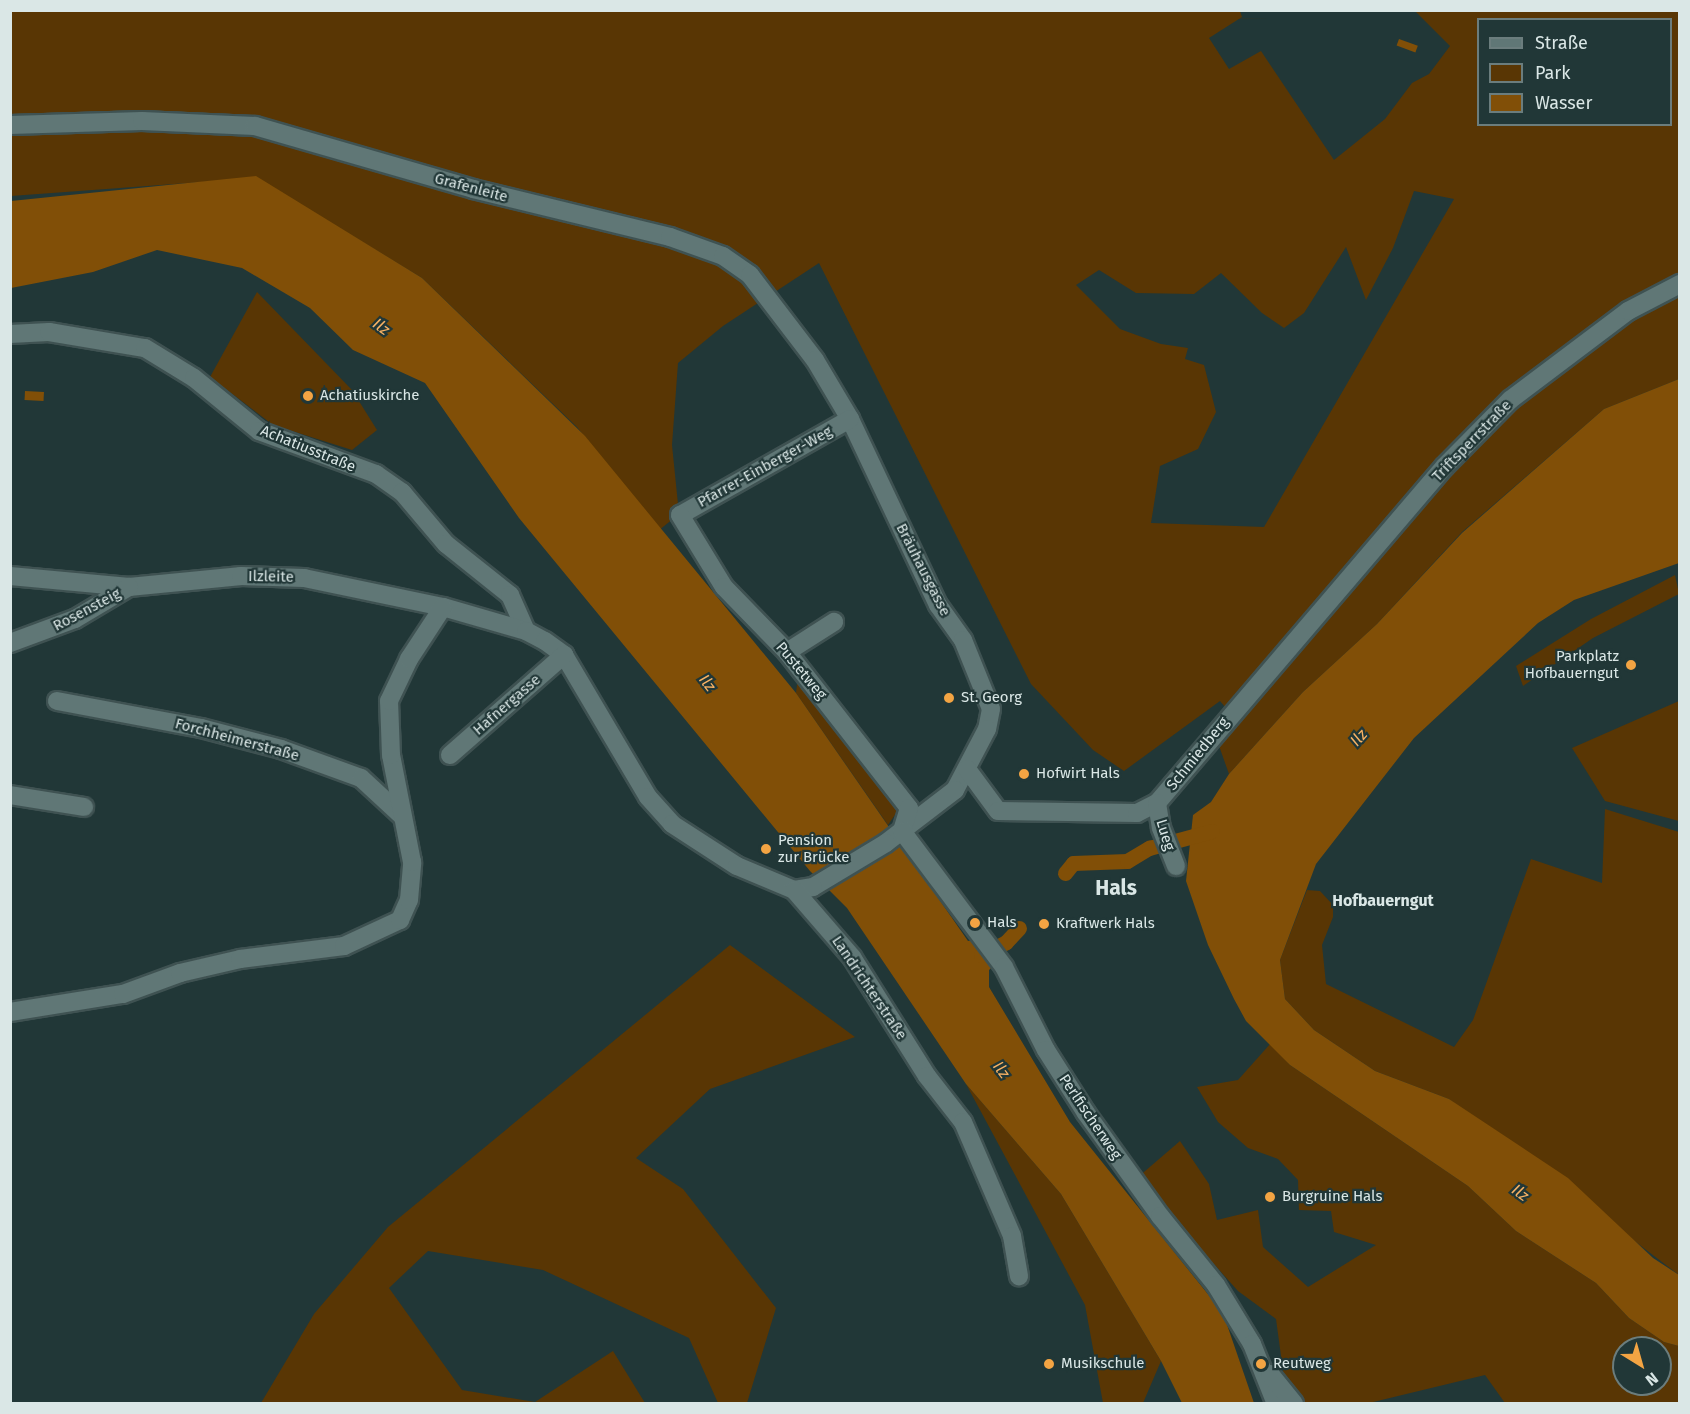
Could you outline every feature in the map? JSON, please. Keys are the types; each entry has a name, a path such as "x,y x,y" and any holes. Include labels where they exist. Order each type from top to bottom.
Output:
{"street":[{"name":"Grafenleite","path":"10,125 142,121 255,126 473,189 670,237 723,256 750,275 815,360 850,419"},
{"name":"Triftsperrstraße","path":"1299,638 1445,466 1510,400 1628,311 1680,284"},
{"name":"Achatiusstraße","path":"10,334 49,332 145,348 194,378 259,431 376,474 402,492 446,544 510,596 526,631"},
{"name":"Pfarrer-Einberger-Weg","path":"680,515 850,419"},
{"name":"Bräuhausgasse","path":"794,890 813,887 902,831 955,790 987,729 991,709 963,640 938,604 850,419"},
{"name":"Pustetweg","path":"680,515 724,587 787,652 909,808 902,831"},
{"name":"Ilzleite","path":"10,576 129,587 273,575 338,583 443,607 526,631"},
{"name":"Rosensteig","path":"10,643 75,619 129,587"},
{"path":"10,1012 123,994 180,973 240,959 344,946 400,920 409,900 412,862 391,755 390,701 409,659 443,607"},
{"path":"787,652 834,622"},
{"name":"Landrichterstraße","path":"526,631 564,655 648,797 672,824 737,866 794,890 852,957 927,1076 963,1122 1012,1236 1019,1276"},
{"name":"Schmiedberg","path":"967,769 998,811 1137,813 1157,803 1299,638"},
{"name":"Hafnergasse","path":"450,755 564,655"},
{"name":"Forchheimerstraße","path":"57,701 201,728 281,749 361,778 402,816"},
{"path":"10,795 84,807"},
{"name":"Lueg","path":"1157,803 1161,828 1173,859"},
{"name":"Perlfischerweg","path":"902,831 1004,967 1046,1050 1086,1113 1160,1216 1216,1286 1261,1364 1276,1404"},
{"path":"1261,1364 1294,1404"}],"green space":[{"path":"11,11 1240,11 1242,17 1209,38 1229,69 1261,51 1334,160 1385,119 1412,83 1429,74 1450,46 1415,11 1679,11 1679,379 1604,409 1462,532 1377,624 1303,692 1229,774 1218,743 1238,722 1220,701 1124,771 1093,750 1031,684 819,263 723,326 678,363 672,445 679,514 658,531 577,427 422,278 257,178 11,196","holes":["1414,191 1454,199 1264,527 1151,523 1160,466 1198,449 1216,412 1204,365 1185,359 1188,348 1161,344 1120,329 1076,285 1099,270 1136,293 1194,294 1221,273 1262,313 1284,328 1304,313 1346,247 1366,300 1393,248"]},
{"path":"257,292 352,390 377,430 352,450 273,425 210,377"},
{"path":"1675,575 1679,594 1593,638 1523,686 1516,666 1591,619"},
{"path":"799,668 899,809 888,825 796,693"},
{"path":"1679,701 1679,821 1605,801 1572,748"},
{"path":"1605,809 1679,832 1679,1275 1449,1099 1375,1071 1314,1030 1285,999 1280,960 1307,890 1320,891 1333,905 1333,917 1322,945 1326,984 1454,1047 1473,1020 1531,859 1602,883"},
{"path":"730,945 855,1037 710,1089 636,1158 683,1189 776,1308 747,1403 718,1403 689,1338 543,1270 428,1251 389,1288 462,1390 535,1402 613,1351 645,1403 261,1403 314,1314 388,1227"},
{"path":"1271,1043 1290,1065 1468,1186 1516,1231 1596,1283 1629,1318 1655,1336 1612,1336 1612,1396 1672,1396 1672,1344 1679,1346 1679,1403 1505,1403 1485,1375 1369,1403 1301,1403 1284,1378 1276,1319 1238,1291 1137,1178 1180,1141 1209,1184 1217,1220 1258,1210 1263,1247 1308,1287 1376,1245 1334,1232 1331,1211 1299,1210 1298,1180 1278,1159 1248,1148 1218,1122 1197,1087 1238,1080"},
{"path":"966,1084 1061,1194 1161,1361 1143,1403 1103,1403 1085,1305"}],"water":[{"path":"1399,39 1418,46 1415,52 1397,46"},
{"name":"Ilz","path":"256,176 422,278 585,436 796,693 968,941 983,939 998,961 989,970 989,987 1070,1122 1223,1313 1254,1403 1182,1403 1161,1361 1061,1194 966,1084 847,908 810,871 519,518 425,383 353,350 310,308 242,268 157,250 93,272 11,288 11,201"},
{"name":"Ilz","path":"1679,379 1679,563 1574,600 1538,623 1414,738 1316,864 1280,960 1285,999 1314,1030 1375,1071 1449,1099 1568,1178 1653,1258 1679,1275 1679,1346 1672,1344 1672,1336 1655,1336 1629,1318 1596,1283 1516,1231 1468,1186 1290,1065 1246,1021 1208,945 1186,881 1193,815 1211,802 1229,774 1303,692 1377,624 1462,533 1604,409"},
{"path":"25,391 44,392 44,401 25,400"}],"waterway":[{"path":"1065,873 1073,863 1127,861 1149,848 1212,831"},
{"path":"981,955 1006,942 1019,928"}],"place":[{"name":"Achatiuskirche","path":"308,396"},
{"name":"Parkplatz Hofbauerngut","path":"1631,665"},
{"name":"St. Georg","path":"949,698"},
{"name":"Hofwirt Hals","path":"1024,774"},
{"name":"Pension zur Brücke","path":"766,849"},
{"name":"Hals","path":"975,923"},
{"name":"Kraftwerk Hals","path":"1044,924"},
{"name":"Burgruine Hals","path":"1270,1197"},
{"name":"Musikschule","path":"1049,1364"},
{"name":"Reutweg","path":"1261,1364"}],"district":[{"name":"Hals","path":"1116,888"},
{"name":"Hofbauerngut","path":"1383,901"}]}
